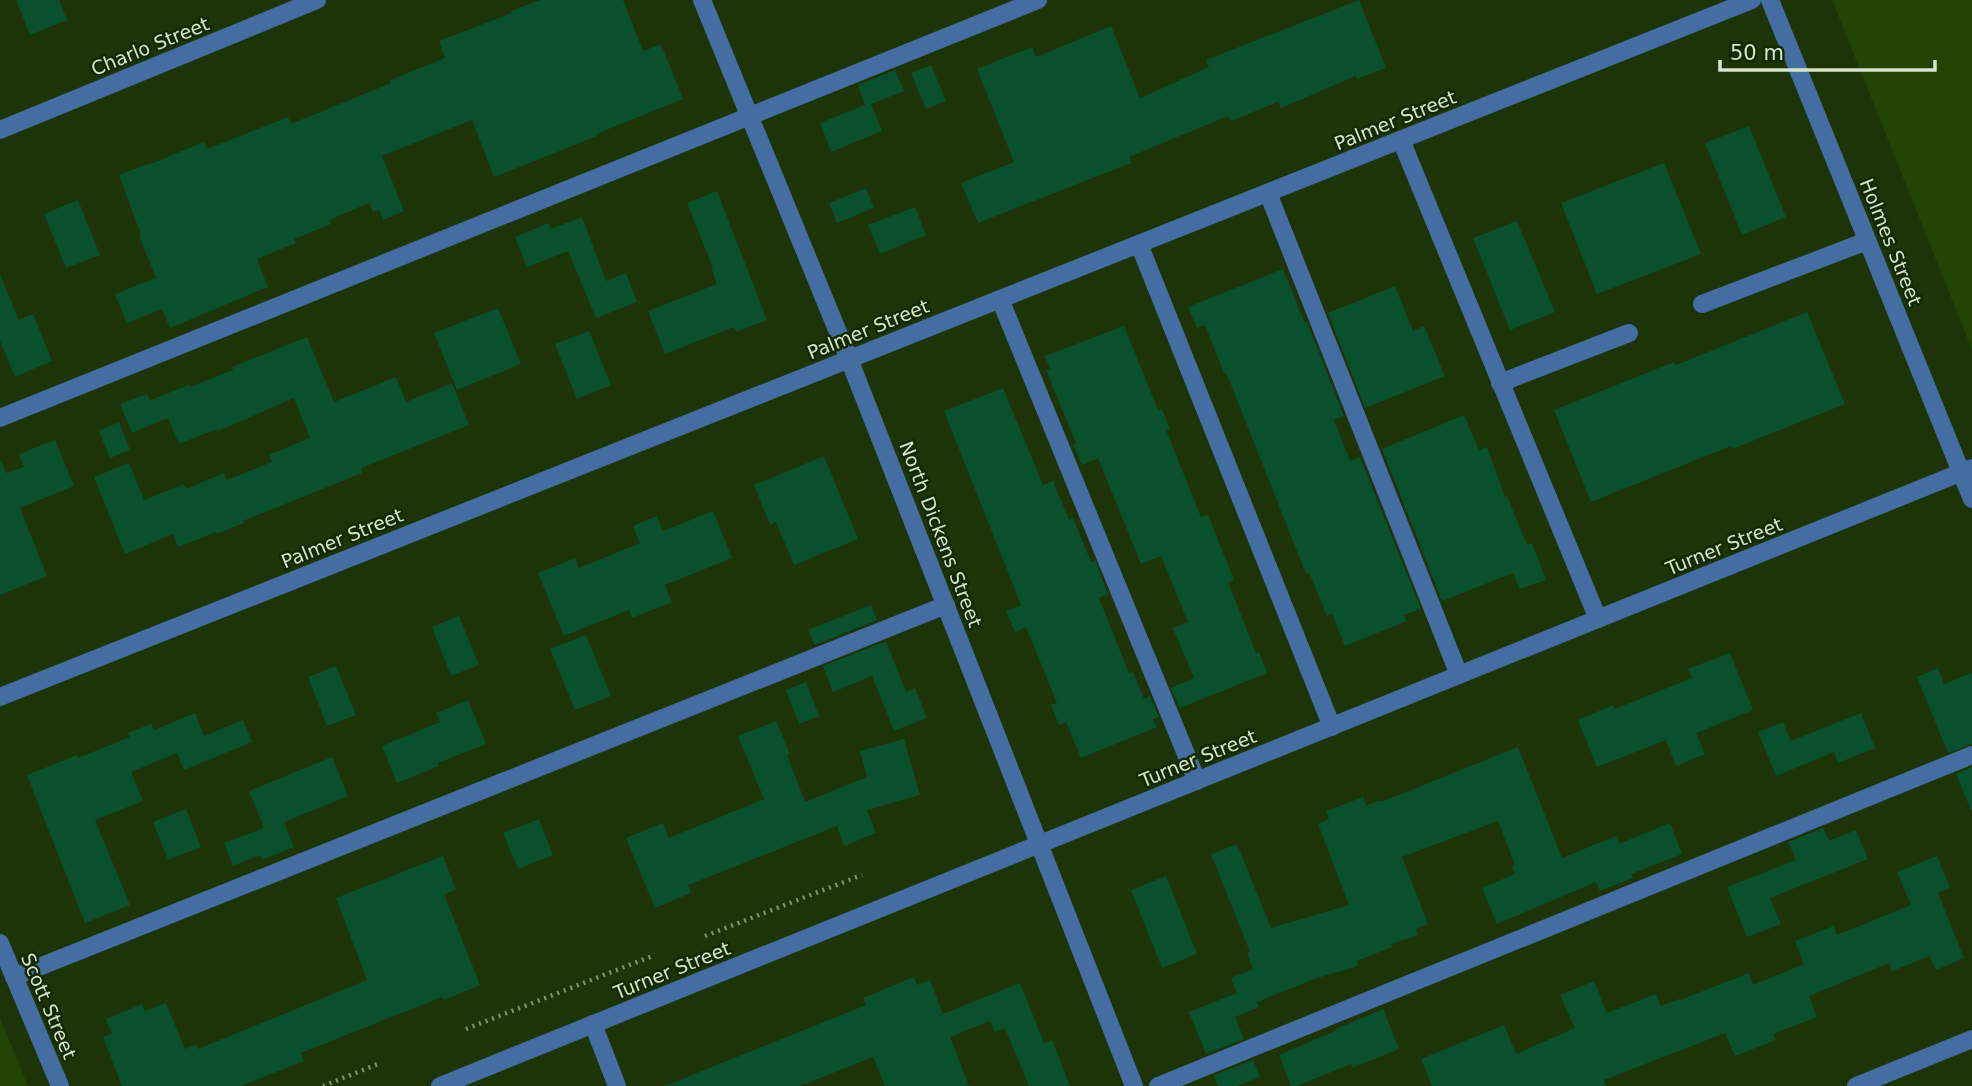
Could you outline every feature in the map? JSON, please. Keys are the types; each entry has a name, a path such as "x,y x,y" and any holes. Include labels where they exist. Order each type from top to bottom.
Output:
{"street":[{"name":"Charlo Street","path":"0,130 317,0"},
{"name":"North Dickens Street","path":"702,0 849,359 1134,1086"},
{"path":"0,418 1038,0"},
{"name":"Palmer Street","path":"0,696 1752,0"},
{"name":"Holmes Street","path":"1770,0 1867,240 1967,470 1972,499"},
{"path":"1401,140 1598,619"},
{"path":"1268,193 1459,676"},
{"path":"1702,304 1867,240"},
{"path":"1139,244 1332,727"},
{"path":"1000,299 1197,781"},
{"path":"1500,383 1629,333"},
{"name":"Turner Street","path":"440,1086 1967,470"},
{"path":"14,978 946,605"},
{"path":"1158,1086 1972,755"},
{"name":"Scott Street","path":"0,943 60,1086"},
{"path":"593,1024 617,1086"},
{"path":"1856,1086 1972,1039"}],"path":[{"path":"705,936 862,875"},
{"path":"466,1029 655,955"},
{"path":"323,1086 379,1064"}],"green space":[{"path":"1832,0 1972,0 1972,350"},
{"path":"0,1017 28,1086 0,1086"}],"building":[{"path":"16,0 59,0 67,20 30,35"},
{"path":"540,0 623,0 643,51 661,44 683,99 494,177 472,120 382,156 404,211 383,220 379,210 373,212 369,203 329,220 331,224 294,239 296,243 257,259 268,287 170,328 162,309 127,323 115,294 156,278 119,175 204,142 207,149 288,117 291,124 391,83 390,80 445,58 439,41"},
{"path":"1359,0 1386,68 1357,79 1356,76 1281,108 1278,102 1231,121 1228,116 1129,157 1131,163 978,223 961,183 1014,162 977,69 1032,47 1036,57 1111,26 1140,98 1209,67 1206,60"},
{"path":"931,65 946,101 926,109 911,73"},
{"path":"895,70 904,91 871,104 882,131 831,152 820,123 865,105 858,85"},
{"path":"1749,126 1786,217 1742,235 1705,143"},
{"path":"1664,163 1701,254 1597,294 1561,203"},
{"path":"866,188 874,208 837,223 829,203"},
{"path":"717,191 767,320 736,332 734,327 665,354 648,311 717,284 687,203"},
{"path":"78,200 100,255 66,268 44,214"},
{"path":"915,207 926,235 880,254 868,225"},
{"path":"582,217 606,281 626,273 637,302 596,318 568,251 527,267 515,237 548,223 551,229"},
{"path":"1517,221 1555,312 1510,330 1473,238"},
{"path":"1283,269 1344,416 1334,420 1350,461 1360,457 1421,609 1404,615 1407,621 1345,646 1332,614 1327,616 1309,572 1306,574 1205,325 1197,328 1188,307"},
{"path":"0,275 19,320 33,314 52,361 15,377 0,341"},
{"path":"1395,286 1413,331 1424,326 1445,376 1365,408 1328,313"},
{"path":"498,308 521,364 457,390 434,333"},
{"path":"1807,312 1845,404 1591,502 1554,410 1674,362 1676,365"},
{"path":"1124,326 1158,410 1162,409 1170,429 1166,430 1201,517 1208,515 1234,580 1228,582 1256,653 1259,652 1267,673 1180,708 1171,688 1194,678 1173,628 1188,622 1161,556 1141,564 1098,458 1082,465 1073,444 1076,443 1046,370 1050,369 1045,356"},
{"path":"589,331 611,385 577,399 555,344"},
{"path":"307,337 334,402 396,377 406,402 452,383 469,425 361,468 362,473 217,534 216,532 178,547 173,534 125,554 94,477 129,463 144,500 184,484 186,489 224,473 227,480 272,462 269,455 310,438 294,398 218,431 217,429 179,444 168,418 132,433 120,404 147,394 150,400 189,385 190,387"},
{"path":"1003,388 1043,485 1053,481 1069,520 1073,518 1091,562 1095,560 1108,594 1099,598 1129,673 1133,672 1144,699 1150,696 1159,717 1153,719 1157,727 1081,758 1066,722 1059,725 1051,705 1057,703 1026,627 1015,632 1006,611 1021,605 944,411"},
{"path":"1464,415 1479,450 1487,447 1505,497 1507,496 1527,545 1532,543 1546,580 1520,589 1513,573 1442,601 1382,449"},
{"path":"119,422 130,450 110,458 99,431"},
{"path":"55,440 74,486 20,508 47,576 0,595 0,461 6,473 24,467 19,454"},
{"path":"824,456 858,539 794,565 776,522 770,525 754,485"},
{"path":"713,511 732,558 665,585 672,602 632,618 629,610 564,636 538,573 575,558 579,568 640,543 633,526 657,516 663,531"},
{"path":"871,605 877,620 815,645 808,630"},
{"path":"459,616 479,665 451,676 432,627"},
{"path":"586,635 611,696 575,710 550,649"},
{"path":"886,641 906,692 915,688 927,718 894,731 872,676 833,692 823,666"},
{"path":"1730,653 1753,710 1696,733 1705,754 1676,766 1666,740 1597,767 1578,720 1613,705 1615,709 1692,678 1688,669"},
{"path":"336,666 356,715 327,726 308,677"},
{"path":"1938,668 1944,684 1972,673 1972,744 1948,753 1917,677"},
{"path":"806,682 819,716 799,724 786,690"},
{"path":"468,700 486,744 397,783 382,746 440,722 436,713"},
{"path":"195,713 204,736 243,720 252,742 184,770 177,753 131,772 143,801 95,820 130,905 85,923 27,775 130,737 128,733 151,724 154,730"},
{"path":"1861,713 1875,748 1838,763 1834,752 1776,776 1758,732 1783,722 1791,741"},
{"path":"776,721 805,802 867,777 860,751 904,739 920,795 867,810 876,833 844,846 837,826 688,885 691,893 655,908 626,838 663,823 669,838 764,799 738,736"},
{"path":"1518,747 1562,858 1616,836 1619,844 1670,823 1682,854 1631,874 1633,878 1600,891 1596,882 1497,924 1482,888 1515,874 1512,866 1515,865 1498,821 1402,857 1428,924 1416,929 1418,935 1391,944 1392,947 1357,961 1358,966 1317,978 1257,1002 1259,1007 1235,1017 1244,1039 1206,1054 1189,1012 1237,993 1231,978 1253,969 1247,953 1250,952 1211,854 1237,844 1271,928 1349,905 1318,824 1329,819 1326,811 1363,797 1366,806 1380,800 1381,802"},
{"path":"332,757 348,796 284,822 294,847 262,860 260,855 233,866 224,843 264,828 249,791"},
{"path":"1972,767 1972,810 1971,810 1956,774"},
{"path":"186,809 201,847 168,860 153,822"},
{"path":"539,819 553,855 518,869 503,833"},
{"path":"1823,828 1829,841 1856,830 1868,859 1770,898 1781,924 1747,937 1727,887 1796,860 1788,842"},
{"path":"443,856 456,890 444,894 480,985 444,1000 442,997 301,1053 304,1061 241,1086 122,1086 103,1037 112,1034 106,1019 142,1004 145,1011 166,1003 185,1049 196,1045 198,1049 367,980 336,898"},
{"path":"1937,856 1950,888 1938,893 1964,958 1936,970 1930,956 1892,971 1889,963 1809,996 1817,1017 1773,1034 1776,1040 1735,1056 1725,1033 1604,1080 1606,1086 1432,1086 1421,1059 1504,1025 1516,1054 1575,1028 1560,995 1594,981 1607,1013 1656,994 1661,1006 1749,973 1753,985 1804,964 1795,941 1834,926 1837,935 1911,905 1897,872"},
{"path":"1166,876 1197,954 1162,968 1131,890"},
{"path":"914,977 917,985 930,980 943,1014 1020,983 1044,1043 1052,1040 1070,1086 1029,1086 1005,1028 995,1032 990,1021 950,1037 969,1086 885,1086 873,1057 800,1086 665,1086 866,1005 863,998"},
{"path":"1383,1009 1399,1049 1352,1068 1351,1064 1291,1086 1279,1055"},
{"path":"1253,1060 1260,1077 1238,1086 1218,1086 1214,1075"}]}
